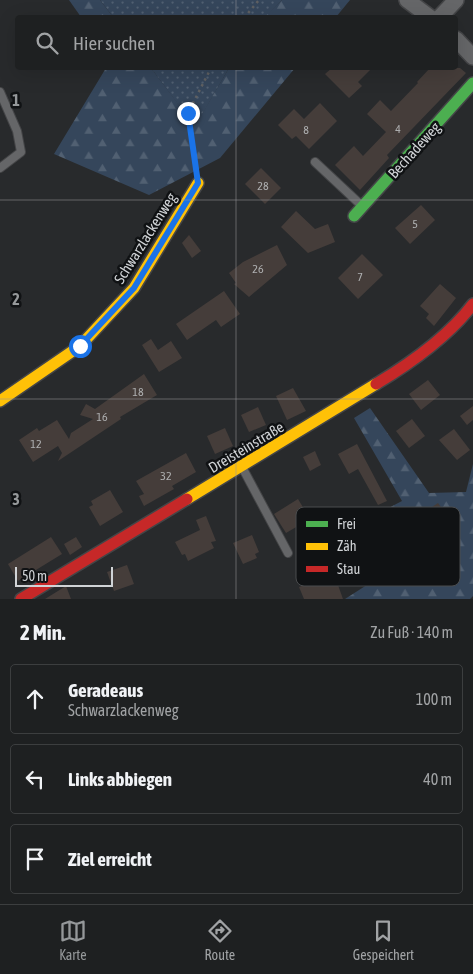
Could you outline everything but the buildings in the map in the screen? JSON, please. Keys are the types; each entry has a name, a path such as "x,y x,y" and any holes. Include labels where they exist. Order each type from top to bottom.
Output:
{"street":[{"path":"407,0 427,15"},
{"path":"442,15 456,0"},
{"path":"458,41 473,57"},
{"name":"Bechadeweg","path":"354,216 473,83"},
{"name":"Schwarzlackenweg","path":"0,401 80,346 134,288 198,183"},
{"name":"Dreisteinstraße","path":"21,599 398,371 459,322 473,304"}],"lane":[{"path":"0,92 17,131 21,152 0,168"},
{"path":"315,162 363,207"},
{"path":"242,467 288,553"}],"path":[{"path":"246,15 259,0"},
{"path":"198,183 188,113 209,70"}],"green space":[{"path":"69,0 100,0 111,15 80,15"},
{"path":"100,0 282,0 267,15 111,15"},
{"path":"282,0 350,0 338,15 266,15"},
{"path":"105,70 153,70 195,126 228,70 293,70 220,158 149,195 54,154"},
{"path":"152,70 228,70 195,127"},
{"path":"370,408 429,493 466,492 473,464 473,596 470,599 345,599 365,586 460,586 460,507 390,507 402,501 354,418"}],"traffic: fast":[{"path":"354,216 473,83"}],"traffic: slow":[{"path":"0,401 80,346 134,288 198,183"},
{"path":"187,499 376,384"}],"traffic: jam":[{"path":"376,384 441,338 473,304"},
{"path":"21,599 187,499"}],"route":[{"path":"80,346 134,288 198,183 188,113"}]}
